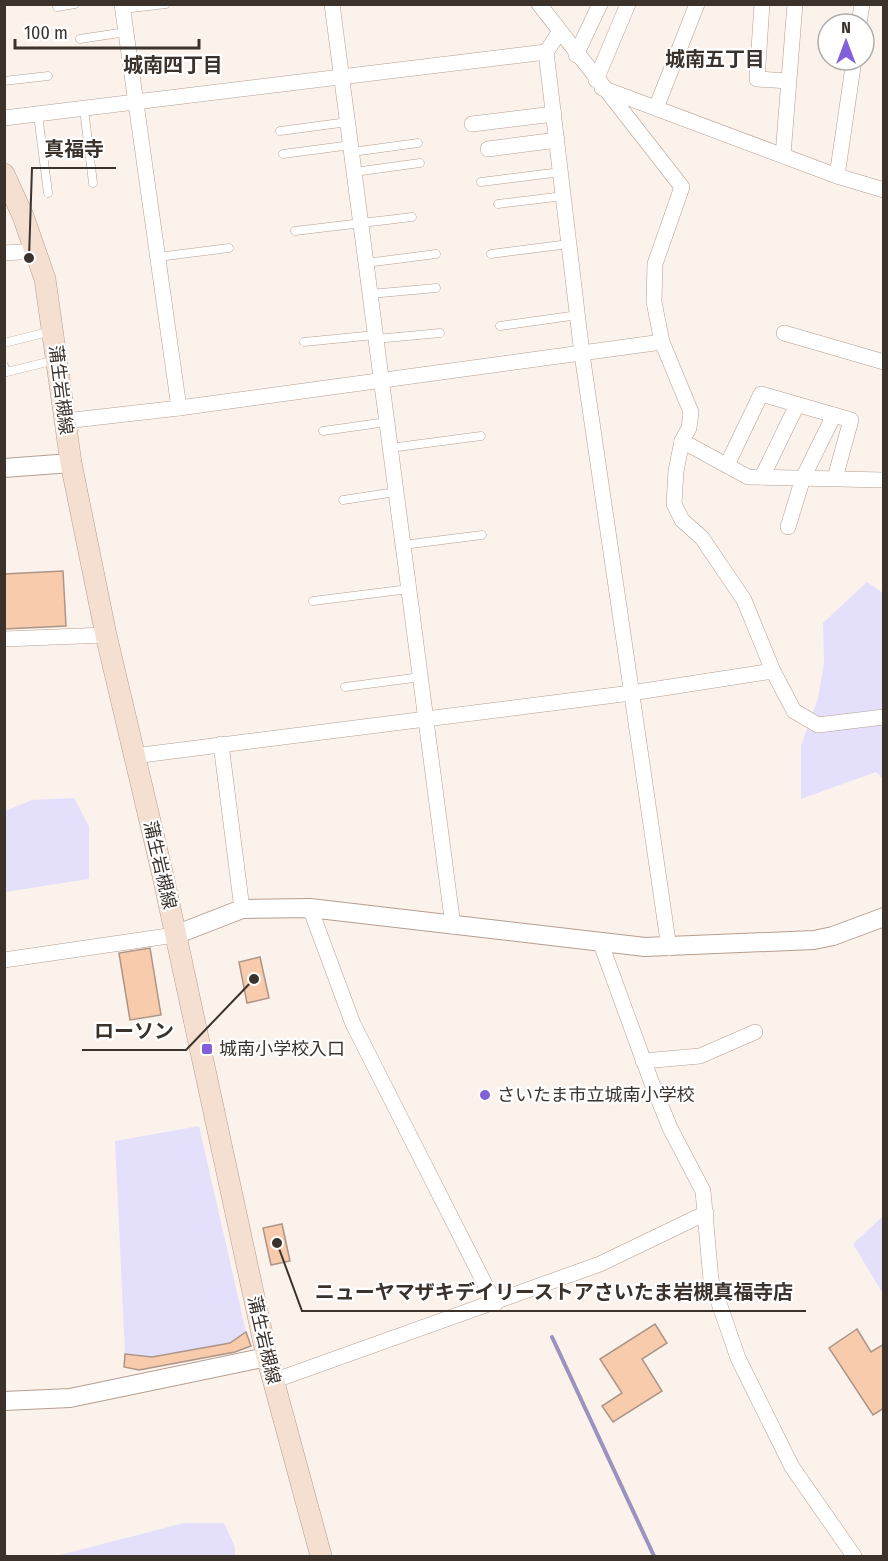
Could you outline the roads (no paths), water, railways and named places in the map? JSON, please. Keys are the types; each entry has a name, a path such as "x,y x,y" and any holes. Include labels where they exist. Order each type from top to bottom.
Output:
{"main road":[{"name":"蒲生岩槻線","path":"4,174 37,251 45,279 71,463 106,635 175,935 267,1357 321,1557"}],"street":[{"path":"332,4 453,926"},
{"path":"539,4 598,84 682,188 655,264 654,302 662,342 691,412 689,428 682,441 676,471 674,504 682,520 702,538 744,600 773,671 794,711 818,725 884,717"},
{"path":"576,55 600,4"},
{"path":"598,84 628,4"},
{"path":"656,108 697,4"},
{"path":"762,4 757,79 788,81"},
{"path":"783,155 795,4"},
{"path":"123,7 179,408"},
{"path":"559,33 546,51 582,354 669,948"},
{"path":"4,118 136,104 546,51"},
{"path":"837,176 852,72"},
{"path":"598,84 837,176 884,190"},
{"path":"472,124 554,114"},
{"path":"488,149 557,140"},
{"path":"4,253 37,251"},
{"path":"784,333 884,362"},
{"path":"65,421 179,408 662,342"},
{"path":"727,465 760,394 852,420 835,478"},
{"path":"762,477 797,405"},
{"path":"788,527 803,478 834,415"},
{"path":"682,441 748,477 884,480"},
{"path":"4,468 71,463"},
{"path":"4,639 106,635"},
{"path":"134,756 631,693 773,671"},
{"path":"221,744 242,909"},
{"path":"4,960 175,935 242,909 310,908 601,944 669,948 814,940 834,936 884,917"},
{"path":"310,908 353,1024 495,1304"},
{"path":"601,944 670,1128 704,1191 711,1280 738,1358 792,1467 854,1557"},
{"path":"643,1061 700,1056 755,1032"},
{"path":"273,1381 495,1304 600,1264 706,1213"},
{"path":"4,1401 70,1398 267,1357"}],"lane":[{"path":"57,7 75,4"},
{"path":"123,7 166,4"},
{"path":"80,39 126,32"},
{"path":"4,81 48,76"},
{"path":"84,109 93,183"},
{"path":"38,115 48,193"},
{"path":"280,130 348,122"},
{"path":"284,154 418,143"},
{"path":"354,172 420,163"},
{"path":"481,182 561,172"},
{"path":"498,204 564,196"},
{"path":"295,231 412,217"},
{"path":"491,254 569,244"},
{"path":"158,257 230,248"},
{"path":"366,263 436,254"},
{"path":"370,294 436,288"},
{"path":"500,326 578,315"},
{"path":"4,343 54,331"},
{"path":"304,342 440,333"},
{"path":"4,366 8,372 57,359"},
{"path":"323,431 387,422"},
{"path":"390,448 481,436"},
{"path":"343,500 396,492"},
{"path":"403,545 482,535"},
{"path":"313,601 409,589"},
{"path":"345,687 421,677"}],"waterway":[{"path":"552,1337 654,1556"}],"place":[{"name":"真福寺","path":"29,258"},
{"name":"ローソン","path":"254,979"},
{"name":"城南小学校入口","path":"207,1049"},
{"name":"さいたま市立城南小学校","path":"485,1095"},
{"name":"ニューヤマザキデイリーストアさいたま岩槻真福寺店","path":"277,1243"}],"district":[{"name":"城南五丁目","path":"715,59"},
{"name":"城南四丁目","path":"173,65"}]}
